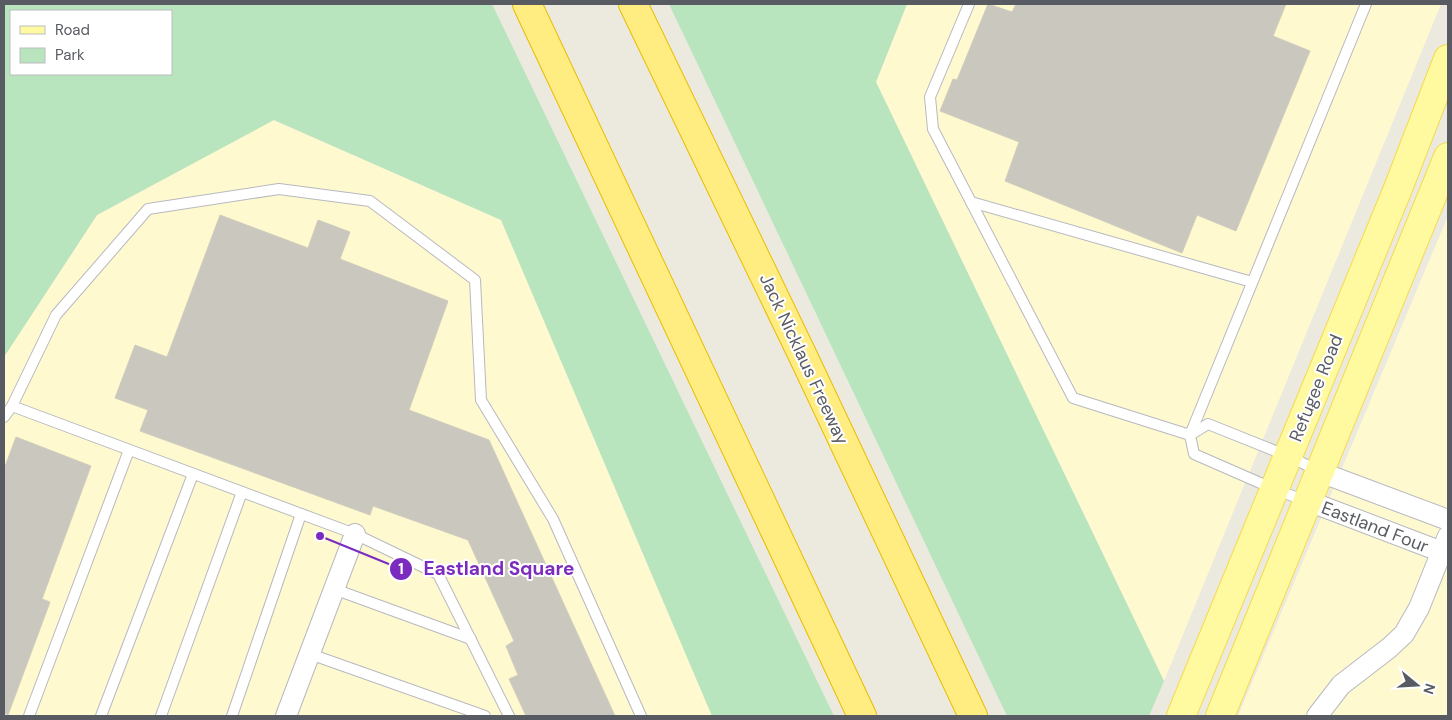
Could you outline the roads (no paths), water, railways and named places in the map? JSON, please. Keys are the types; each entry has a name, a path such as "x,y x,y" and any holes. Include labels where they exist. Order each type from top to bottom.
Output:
{"highway":[{"path":"527,4 862,716"},
{"name":"Jack Nicklaus Freeway","path":"633,4 806,363 972,716"}],"main road":[{"name":"Refugee Road","path":"1181,716 1397,192 1448,59"},
{"name":"Refugee Road","path":"1220,716 1448,157"}],"street":[{"name":"Eastland Four","path":"1320,472 1448,520"},
{"name":"Eastland Four","path":"1308,501 1445,544"},
{"path":"286,716 354,534"},
{"path":"1317,716 1341,685 1404,634 1415,616 1445,544"}],"lane":[{"path":"969,4 930,97 933,129 1074,398 1190,435 1208,424 1288,456 1320,472"},
{"path":"1308,501 1274,489 1194,454 1190,435 1366,4"},
{"path":"4,417 12,406 56,315 148,209 279,189 370,201 475,280 481,400 553,519 641,716"},
{"path":"971,202 1252,282"},
{"path":"12,406 354,534 438,574 509,716"},
{"path":"29,716 129,450"},
{"path":"101,716 193,474"},
{"path":"161,716 242,492"},
{"path":"232,716 301,514"},
{"path":"334,589 471,639"},
{"path":"310,654 485,716"}],"place":[{"name":"Eastland Square","path":"320,536"}]}
